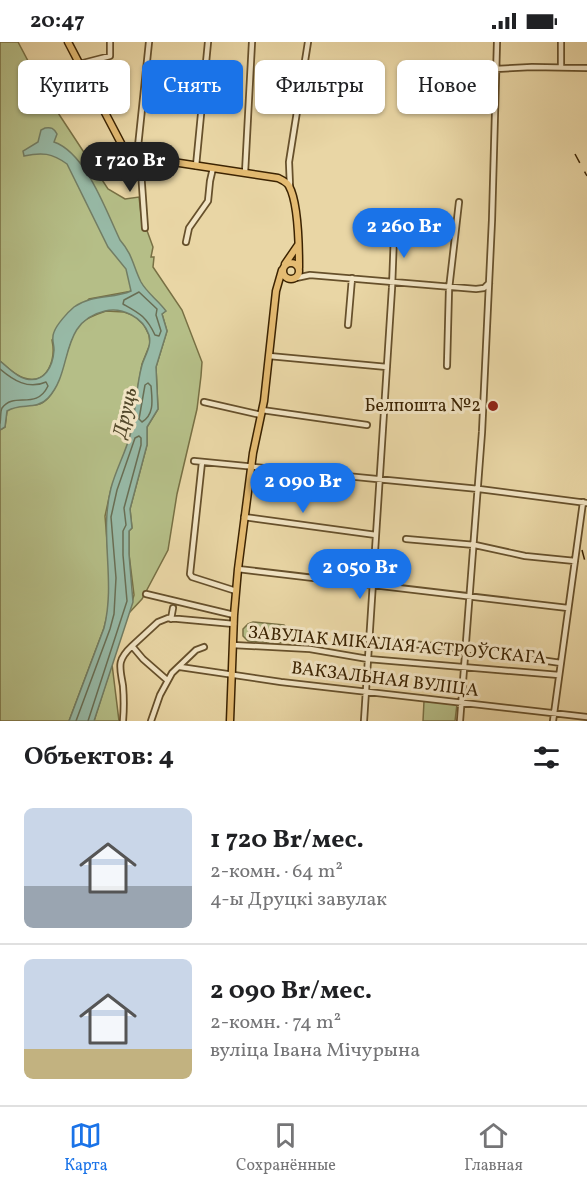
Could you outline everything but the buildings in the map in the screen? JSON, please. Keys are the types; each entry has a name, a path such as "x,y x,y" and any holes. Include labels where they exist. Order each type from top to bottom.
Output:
{"main road":[{"path":"68,42 77,60"},
{"path":"106,114 123,147 138,156 278,178 286,183 291,192 298,231 300,273 292,279 278,282"},
{"path":"230,721 234,615 251,468 261,412 278,282 283,268 298,245"},
{"path":"283,268 291,263 299,268"},
{"path":"283,268 284,277 292,279"}],"street":[{"path":"94,60 110,56 110,42"},
{"path":"147,60 149,42"},
{"path":"206,60 208,42"},
{"path":"245,173 252,42"},
{"path":"291,192 289,162 308,42"},
{"path":"496,60 497,42"},
{"path":"561,42 561,67"},
{"path":"498,69 587,68"},
{"path":"142,102 138,156 145,228"},
{"path":"196,166 201,114"},
{"path":"459,721 479,489 490,281 495,114"},
{"path":"186,242 189,228 208,201 213,168"},
{"path":"447,366 450,287 459,202"},
{"path":"364,721 393,282 394,235"},
{"path":"299,268 310,275"},
{"path":"292,279 310,275 476,289 488,286 490,281"},
{"path":"348,325 352,278"},
{"path":"476,289 485,294 488,299"},
{"path":"269,356 387,367"},
{"path":"204,402 261,412 367,425"},
{"path":"194,461 479,489 585,503 553,721"},
{"path":"202,462 190,574 192,577 236,591"},
{"path":"244,517 376,535"},
{"path":"406,539 475,545 525,556 575,561"},
{"path":"238,569 568,608"},
{"path":"146,594 234,615"},
{"path":"171,619 173,608"},
{"path":"123,721 124,699 119,667 124,654 159,622 171,619 234,624"},
{"path":"369,640 465,649 561,663"},
{"name":"ЗАВУЛАК МІКАЛАЯ АСТРОЎСКАГА","path":"233,645 310,648 368,659 559,675"},
{"path":"132,646 167,680"},
{"path":"151,721 159,695 171,673 196,650 204,647"},
{"name":"ВАКЗАЛЬНАЯ ВУЛІЦА","path":"180,667 366,692 587,717"}],"green space":[{"path":"0,42 18,42 28,60 18,60 18,114 59,114 108,189 125,199 139,197 141,214 153,247 151,257 154,257 153,267 182,310 202,362 197,409 177,494 168,550 142,599 129,613 134,595 129,554 129,531 132,528 130,509 147,445 147,427 158,409 156,367 167,331 162,314 165,311 132,291 89,299 52,340 53,355 44,375 39,378 24,378 0,361"},
{"path":"106,311 124,312 135,316 144,325 150,344 142,364 127,448 111,489 105,516 110,578 108,612 104,628 69,721 0,721 0,430 5,427 7,411 19,405 40,404 49,397 58,380 76,329 87,319"},
{"path":"253,622 284,625 289,631 288,638 280,643 248,641 243,636 243,629"},
{"path":"112,664 119,721 94,721"},
{"path":"424,701 457,704 455,721 423,721"}],"water":[{"path":"45,128 55,130 57,134 54,142 65,148 85,170 141,282 166,311 162,314 167,331 156,367 158,409 147,427 147,445 130,509 132,528 129,531 129,554 133,602 94,721 69,721 104,628 108,593 108,505 113,481 131,432 140,373 150,339 142,323 125,312 105,311 90,317 80,325 73,336 61,375 48,398 38,404 12,408 7,411 5,427 0,430 0,361 22,378 33,380 43,376 52,362 55,329 72,309 88,300 131,291 126,269 108,247 67,164 47,154 24,156 23,151 38,142 41,130"}],"railway":[{"path":"575,154 587,176"},
{"path":"582,550 587,569"}],"place":[{"name":"Белпошта №2","path":"493,406"}],"water label":[{"name":"Друць","path":"126,413"}]}
